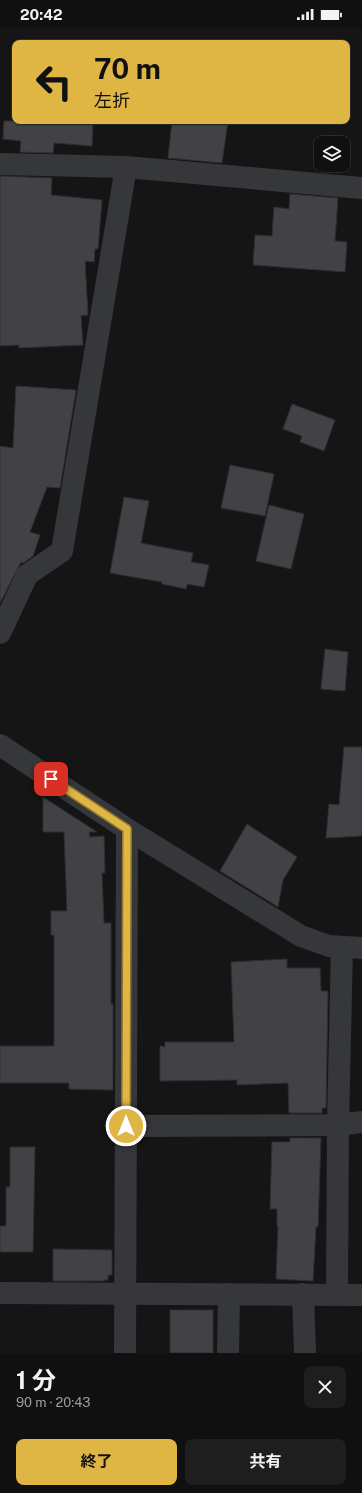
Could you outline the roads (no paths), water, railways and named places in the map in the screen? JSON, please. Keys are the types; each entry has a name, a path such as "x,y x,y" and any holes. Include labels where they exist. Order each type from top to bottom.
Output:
{"street":[{"path":"0,164 126,167 362,188"},
{"path":"0,633 27,575 62,552 126,167"},
{"path":"0,745 127,829 301,936 329,946 352,948 338,1125 337,1294"},
{"path":"125,1353 127,829"},
{"path":"126,1126 338,1125 362,1122"},
{"path":"0,1293 362,1295"},
{"path":"228,1353 229,1294"},
{"path":"303,1294 305,1353"}]}
